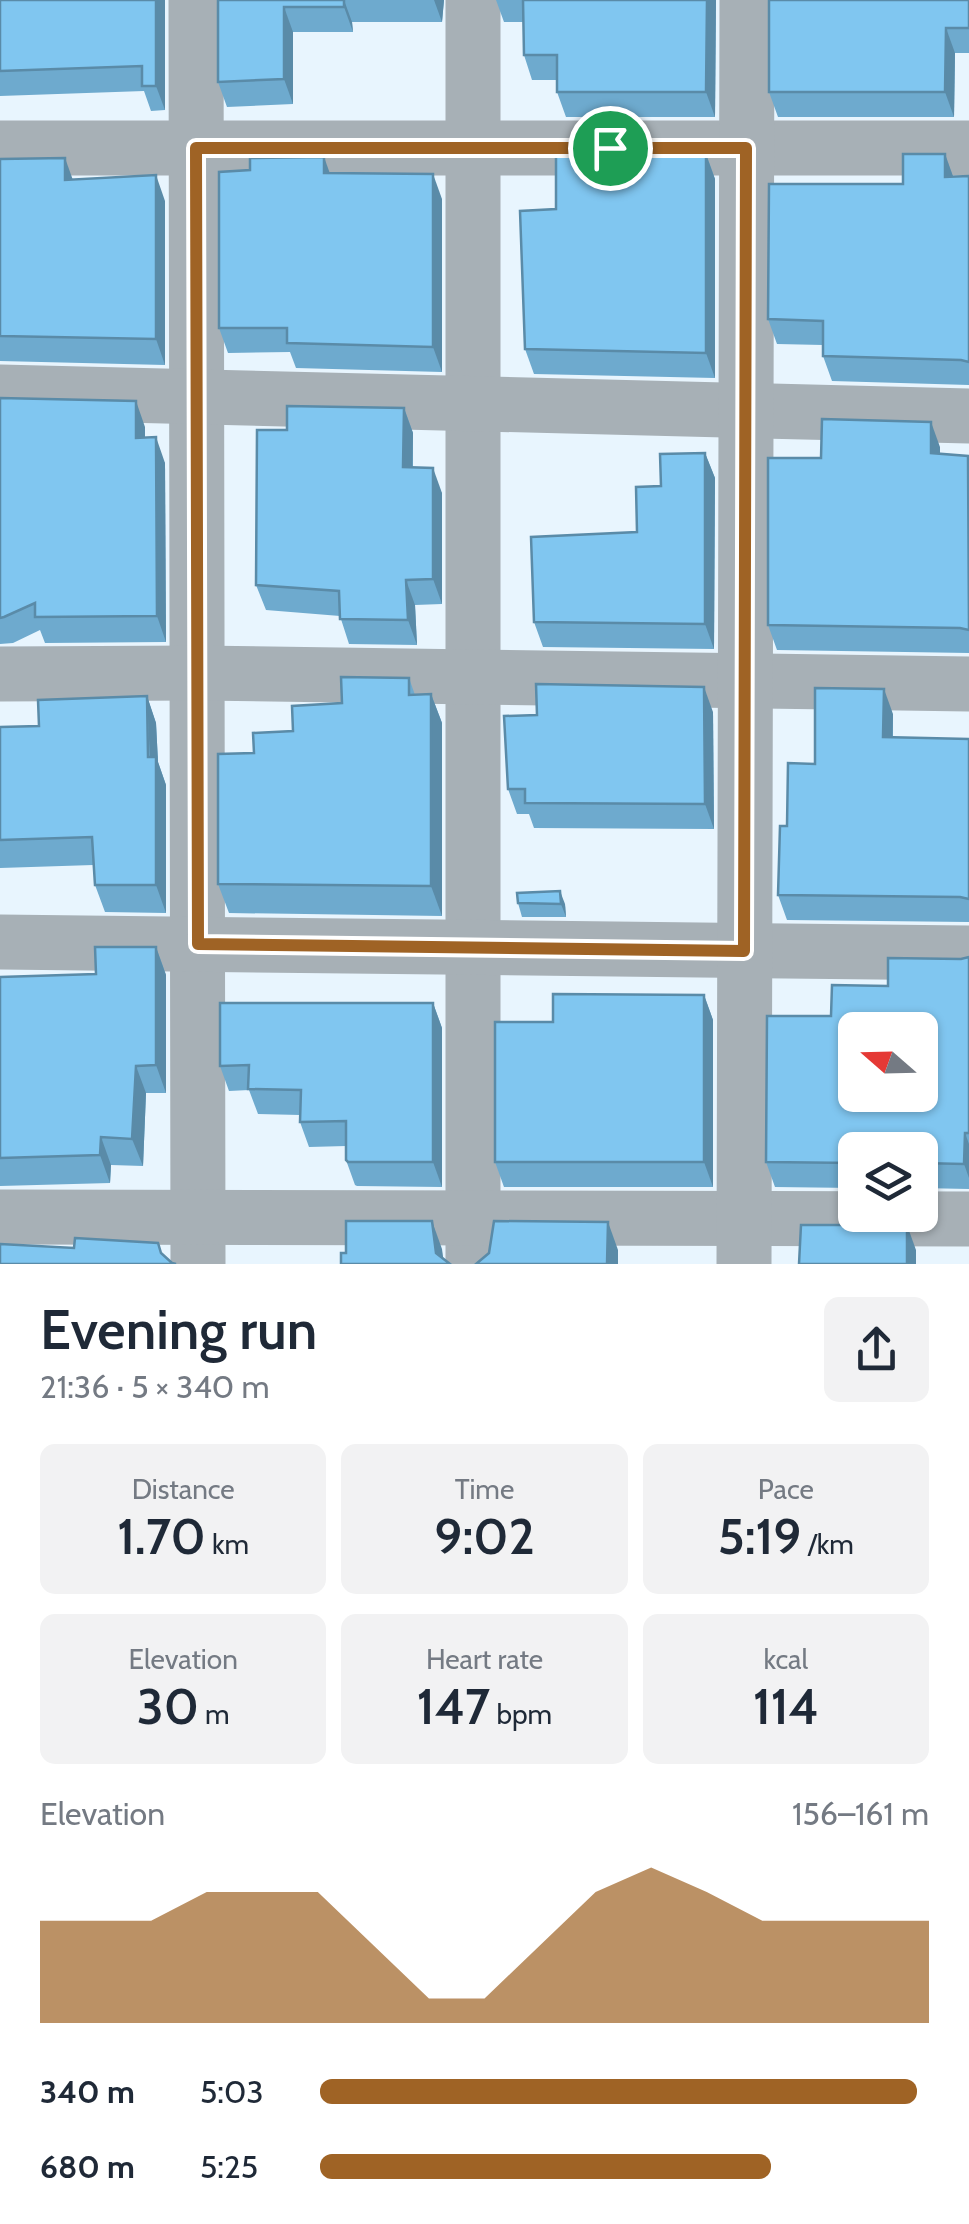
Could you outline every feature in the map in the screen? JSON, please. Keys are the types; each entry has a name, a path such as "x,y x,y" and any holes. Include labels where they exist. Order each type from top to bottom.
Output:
{"street":[{"path":"196,0 198,1241"},
{"path":"473,0 473,1241"},
{"path":"744,1242 746,0"},
{"path":"0,148 969,148"},
{"path":"0,392 969,416"},
{"path":"0,674 197,673 969,684"},
{"path":"0,942 969,953"},
{"path":"0,1217 198,1241 744,1242 969,1218"}],"building":[{"path":"0,0 156,0 156,86 142,86 142,66 0,71"},
{"path":"218,0 344,0 344,7 284,7 284,79 218,82"},
{"path":"523,0 707,0 706,92 557,92 557,55 524,55"},
{"path":"769,0 969,0 969,28 946,28 945,92 769,92"},
{"path":"556,154 706,154 706,353 525,349 520,211 556,209"},
{"path":"903,154 945,154 945,177 969,176 969,362 823,356 823,321 768,319 769,184 903,184"},
{"path":"324,157 324,173 433,174 433,347 287,343 287,328 219,328 219,172 250,170 250,158"},
{"path":"65,158 65,180 156,175 156,339 0,336 0,159"},
{"path":"0,398 136,401 136,438 156,437 157,616 35,617 35,603 0,618"},
{"path":"287,406 404,408 403,467 433,468 433,579 406,580 408,620 340,619 339,591 256,585 257,430 287,430"},
{"path":"822,419 931,422 931,453 968,456 969,630 768,625 768,458 821,458"},
{"path":"705,453 705,624 534,622 531,537 637,532 636,487 661,486 660,454"},
{"path":"341,677 409,678 409,695 431,694 431,886 218,884 218,754 254,753 253,733 293,731 292,706 342,703"},
{"path":"536,684 704,687 705,804 525,803 525,789 508,789 504,716 537,715"},
{"path":"815,688 884,689 883,737 969,739 969,899 778,895 780,826 787,826 788,763 815,764"},
{"path":"147,696 148,757 156,757 156,885 95,885 92,837 0,840 0,727 39,726 38,700"},
{"path":"560,891 561,904 518,903 517,893"},
{"path":"95,947 156,947 156,1065 136,1066 132,1139 101,1137 100,1155 0,1158 0,977 96,974"},
{"path":"969,957 969,1133 965,1133 964,1164 938,1163 938,1132 838,1132 838,1163 766,1162 767,1016 831,1016 832,985 888,986 888,958"},
{"path":"553,994 704,995 704,1162 495,1162 495,1022 553,1022"},
{"path":"220,1003 433,1003 433,1162 348,1162 346,1121 300,1122 301,1090 248,1089 249,1065 220,1066"},
{"path":"346,1221 432,1221 436,1253 450,1264 341,1264 341,1253 346,1253"},
{"path":"494,1221 608,1222 607,1264 476,1264 489,1253"},
{"path":"801,1225 838,1225 838,1232 907,1232 907,1264 799,1264"},
{"path":"75,1238 158,1243 161,1253 176,1264 0,1264 0,1244 74,1248"}],"route":[{"path":"196,148 610,148 746,148 744,951 198,944 196,148"}]}
